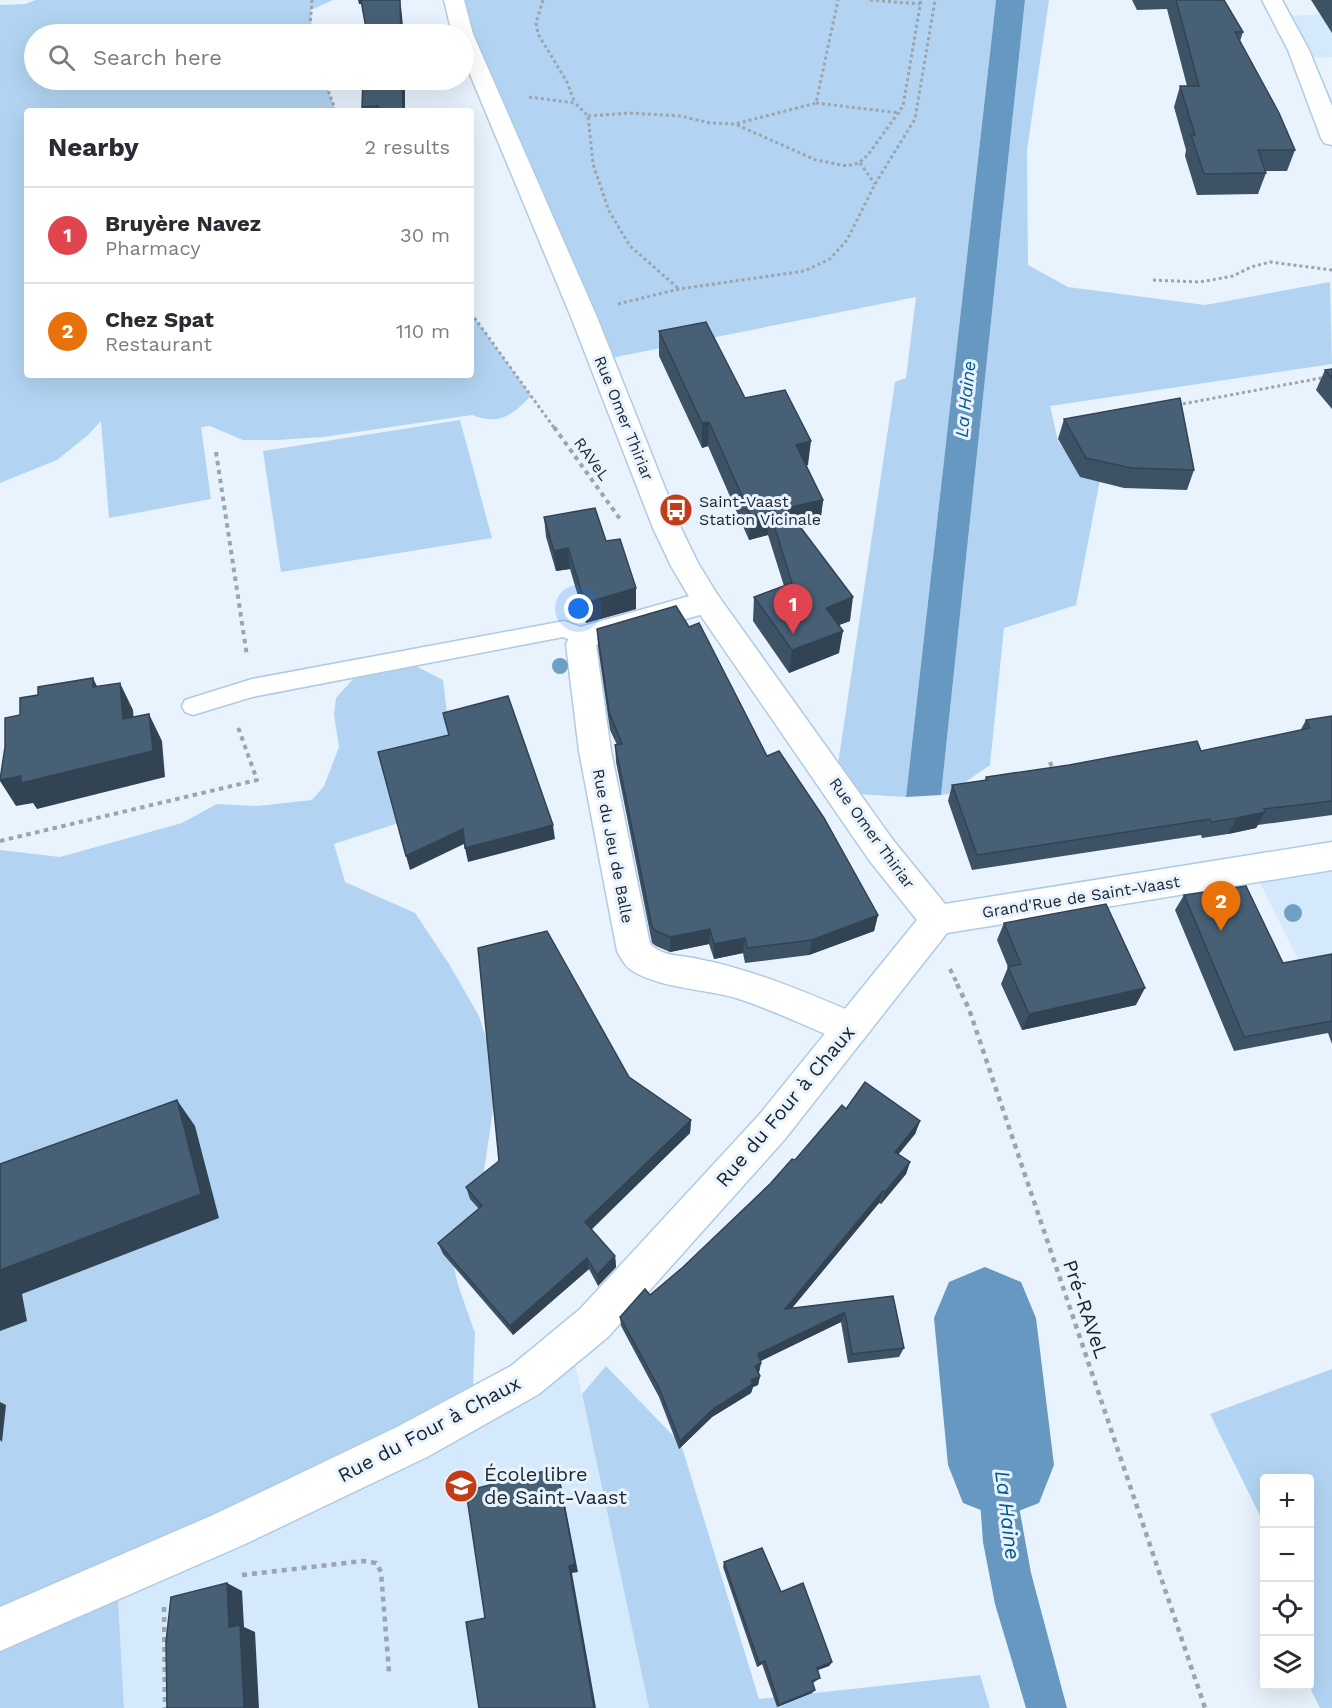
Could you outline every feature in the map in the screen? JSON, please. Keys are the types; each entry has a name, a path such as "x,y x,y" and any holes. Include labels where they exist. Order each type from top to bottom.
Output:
{"street":[{"name":"Rue Omer Thiriar","path":"454,0 460,24"},
{"path":"1272,0 1291,30 1306,63 1332,138"},
{"name":"Rue Omer Thiriar","path":"474,61 584,317 667,528 685,566 707,602 881,850 937,920"},
{"path":"584,637 707,602"},
{"name":"Rue du Jeu de Balle","path":"584,637 581,644 595,752 634,951 641,960 651,966 709,976 780,998 851,1028"},
{"name":"Grand'Rue de Saint-Vaast","path":"937,920 1332,856"},
{"name":"Rue du Four à Chaux","path":"0,1629 163,1559 412,1442 525,1380 594,1323 772,1127 937,920"}],"lane":[{"path":"193,706 252,688 564,628 584,637"}],"path":[{"path":"310,24 312,0"},
{"path":"543,0 538,12 538,34 567,82 575,103 588,116 590,159 612,217 625,240 679,289"},
{"path":"816,103 838,0"},
{"path":"735,124 810,158 833,165 848,166 860,163 901,113 921,2 870,0"},
{"path":"584,317 631,300 679,289 768,279 804,271 830,260 847,240 875,184 915,118 935,0"},
{"path":"328,90 335,108"},
{"path":"489,97 538,98 575,103"},
{"path":"588,116 640,114 680,116 710,123 735,124 816,103 901,113"},
{"path":"860,163 875,184"},
{"path":"1153,280 1200,282 1233,276 1251,267 1270,262 1332,270"},
{"name":"RAVeL","path":"474,317 624,524"},
{"path":"1171,406 1332,376"},
{"path":"216,452 252,688"},
{"path":"0,841 257,780 227,696"},
{"path":"1050,762 1054,773"},
{"name":"Pré-RAVeL","path":"937,920 950,967 973,1020 1205,1708"},
{"path":"163,1559 165,1708"},
{"path":"234,1576 363,1561 376,1563 381,1572 389,1672"}],"shaded area":[{"path":"36,0 333,0 311,10 312,24 24,24 24,90 328,90 335,108 24,108 24,378 474,378 474,317 531,396 518,409 498,419 472,415 323,437 243,440 210,426 201,427 211,499 109,518 101,421 88,435 57,460 0,483 0,5 25,4"},
{"path":"454,0 996,0 906,797 841,793 835,784 895,382 906,378 916,297 601,360 474,63 474,24 460,24"},
{"path":"1025,0 1049,0 1027,150 1028,265 1068,287 1205,305 1330,282 1332,364 1050,406 1058,441 1074,465 1104,459 1076,605 1004,628 990,765 948,794 941,795"},
{"path":"1332,14 1332,57 1304,58 1282,16"},
{"path":"460,420 492,538 281,572 263,451"},
{"path":"404,660 443,680 457,796 414,818 334,844 345,882 415,913 449,964 479,1016 498,1076 478,1212 451,1254 458,1285 475,1333 472,1411 117,1580 124,1708 0,1708 0,850 60,857 182,823 217,804 258,806 312,800 324,786 339,747 334,715 336,698 363,668"},
{"path":"1332,856 1332,1027 1253,869"},
{"name":"École libre de Saint-Vaast","path":"571,1344 649,1708 124,1708 117,1580"},
{"path":"606,1366 681,1444 759,1699 980,1675 990,1708 649,1708 582,1394"},
{"path":"1332,1369 1332,1708 1320,1708 1311,1690 1314,1690 1314,1474 1260,1474 1260,1516 1210,1414"}],"water":[{"path":"996,0 1025,0 941,795 906,797"},
{"path":"969,1349 1004,1349 1020,1512 1031,1573 1067,1708 1026,1708 995,1604 983,1542"}],"building":[{"path":"361,0 400,0 401,24 365,24"},
{"path":"1176,0 1224,0 1243,32 1235,32 1279,113 1295,150 1258,150 1266,173 1204,174 1191,135 1195,135 1180,86 1199,86"},
{"path":"363,90 402,90 403,108 362,107"},
{"path":"706,322 745,398 785,390 811,441 796,445 823,500 786,508 853,597 826,608 843,631 792,650 754,597 792,583 770,512 751,516 709,422 702,423 659,331"},
{"path":"1332,369 1332,378 1325,370"},
{"path":"1180,398 1194,470 1131,468 1086,458 1064,419"},
{"path":"595,508 606,541 620,539 636,588 585,603 568,548 554,551 544,517"},
{"path":"676,606 689,627 699,623 767,756 779,751 824,818 878,915 812,940 747,948 745,938 714,944 710,929 670,937 652,927 615,745 622,744 609,712 597,629"},
{"path":"93,678 93,687 120,683 123,719 149,714 153,751 21,783 21,776 0,780 5,747 5,718 20,715 20,698 38,695 38,687"},
{"path":"508,696 553,825 465,848 463,829 406,856 378,752 449,735 443,713"},
{"path":"1332,716 1332,801 1264,809 1265,812 1211,822 1210,819 977,855 952,785 987,780 986,777 1069,765 1197,741 1201,751 1310,728 1306,720"},
{"path":"1246,886 1283,963 1332,954 1332,1021 1244,1037 1184,895"},
{"path":"1106,904 1145,988 1029,1014 1008,967 1021,964 1004,923"},
{"path":"547,931 629,1077 691,1120 585,1222 615,1256 597,1275 587,1258 510,1326 438,1243 482,1206 466,1187 499,1161 478,948"},
{"path":"865,1082 920,1121 895,1152 910,1162 785,1309 893,1296 904,1348 852,1354 845,1312 758,1354 761,1363 755,1366 760,1376 751,1380 753,1384 713,1409 680,1441 659,1388 620,1317 645,1289 650,1295 682,1268 770,1184 792,1159 795,1160 842,1105 846,1109"},
{"path":"177,1100 201,1194 0,1270 0,1164"},
{"path":"557,1468 575,1564 569,1566 594,1708 479,1708 466,1622 485,1618 466,1491"},
{"path":"762,1548 781,1592 803,1583 832,1662 817,1668 820,1678 812,1681 815,1690 779,1705 765,1661 759,1663 724,1562"},
{"path":"227,1583 229,1627 240,1625 244,1708 167,1708 166,1642 171,1597"}],"waterway":[{"name":"La Haine","path":"985,1318 1001,1465"}],"place":[{"name":"Saint-Vaast Station Vicinale","path":"676,510"},
{"name":"Bruyère Navez","path":"793,634"},
{"name":"Chez Spat","path":"1221,931"},
{"name":"École libre de Saint-Vaast","path":"461,1486"}]}
